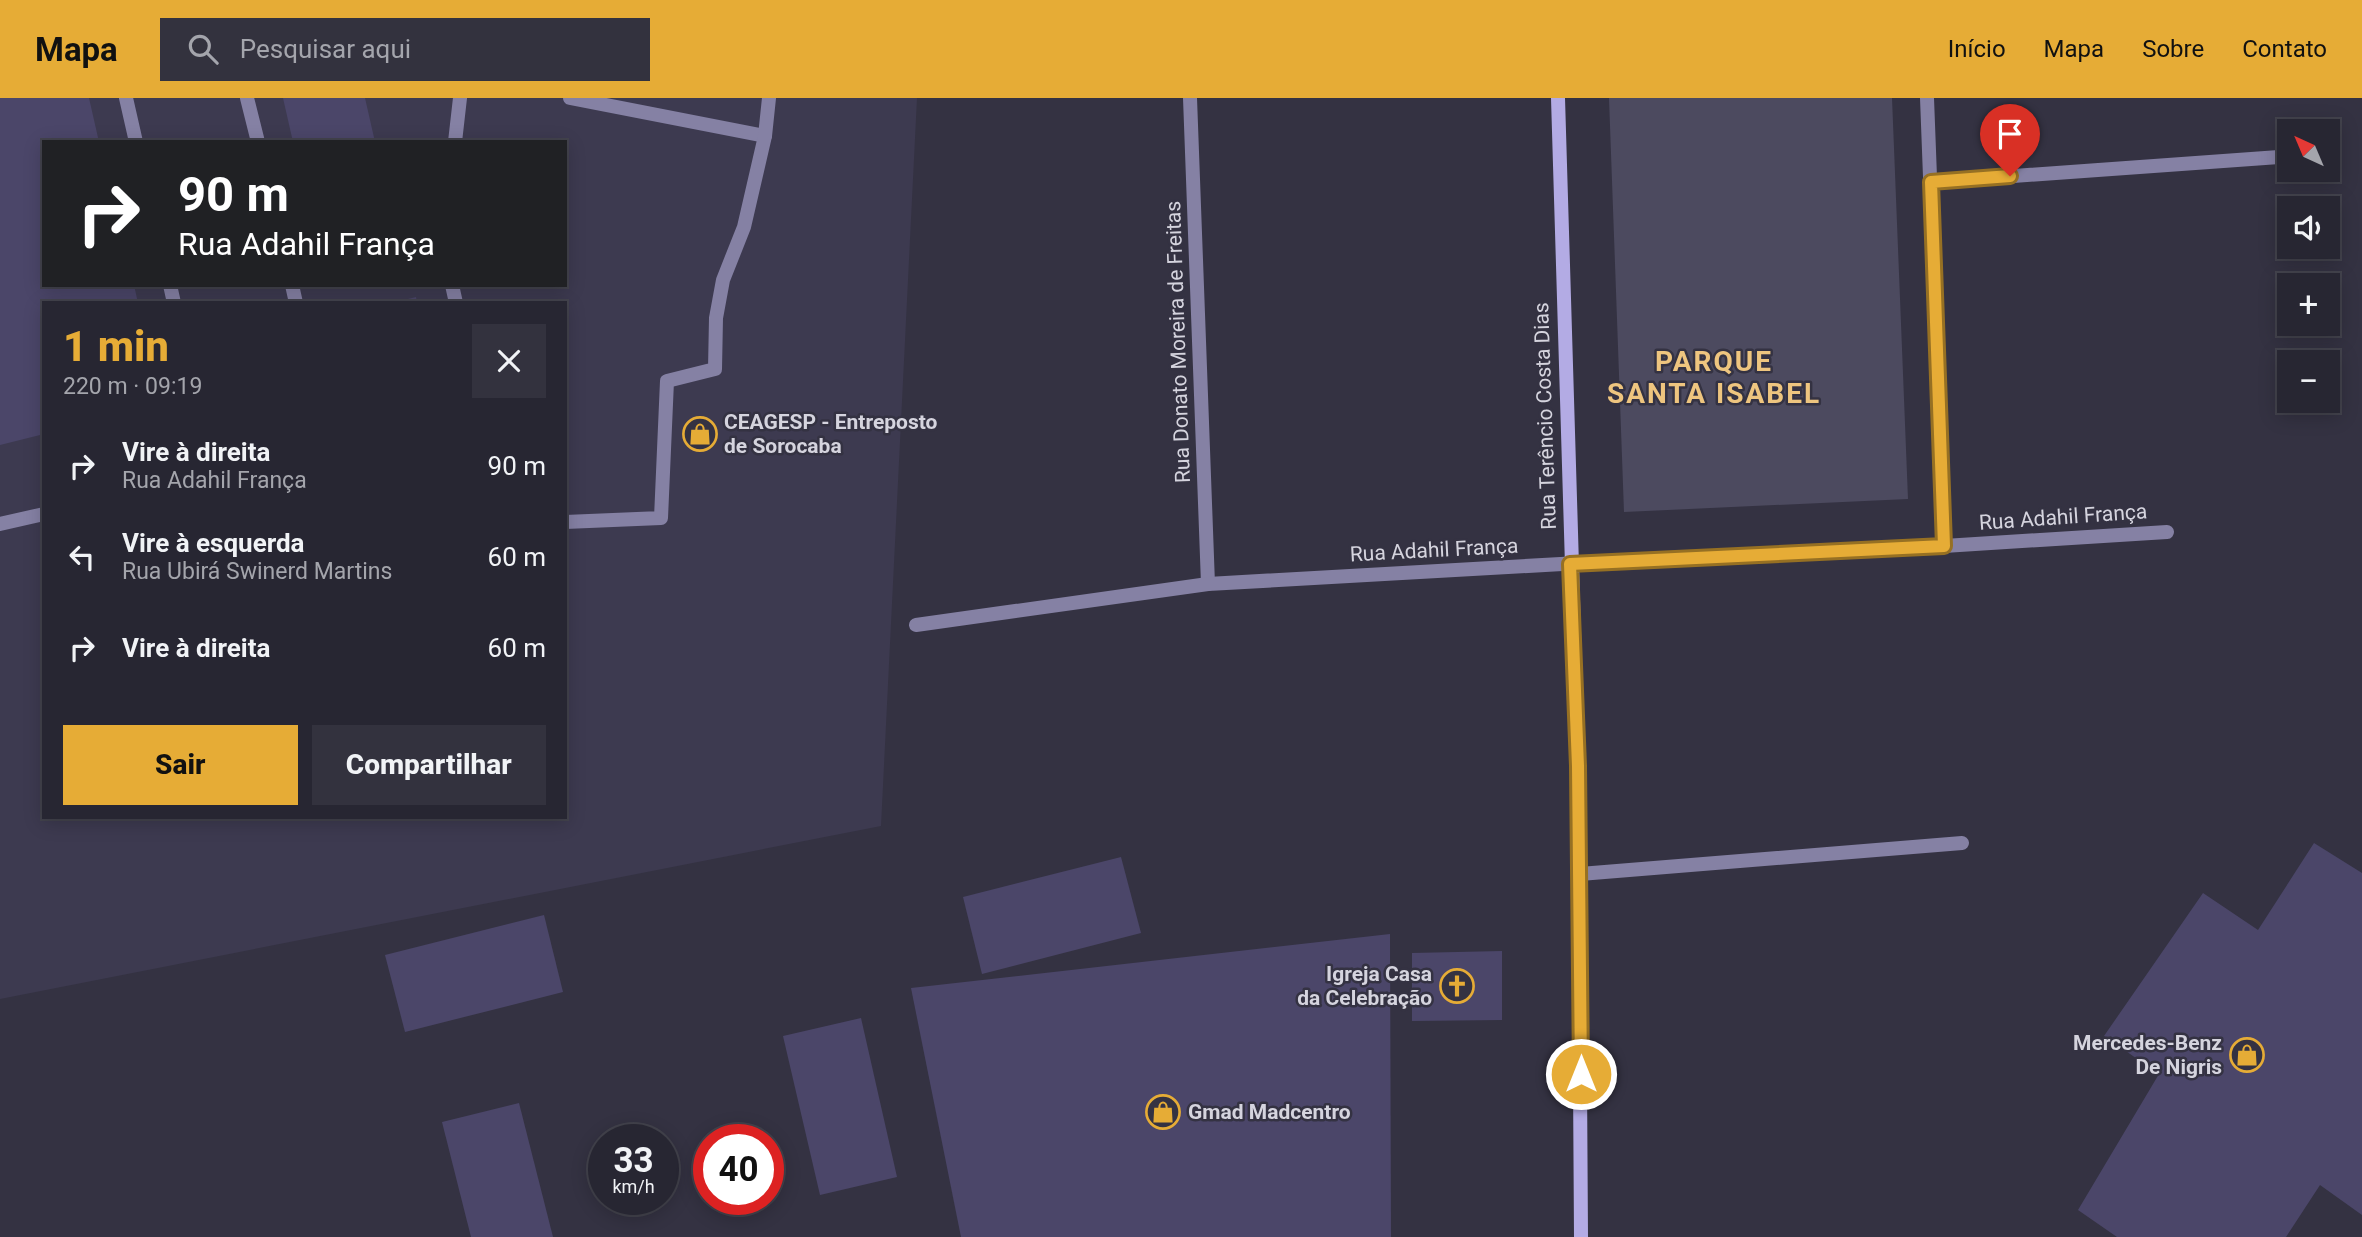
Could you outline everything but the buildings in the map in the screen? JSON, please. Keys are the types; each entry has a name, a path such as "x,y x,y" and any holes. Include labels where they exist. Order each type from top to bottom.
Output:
{"street":[{"path":"126,98 136,140"},
{"path":"247,98 258,140"},
{"path":"456,140 460,98"},
{"path":"570,98 765,136"},
{"path":"567,522 661,518 667,381 715,369 716,318 723,280 744,227 765,136 769,98"},
{"name":"Rua Donato Moreira de Freitas","path":"1190,98 1208,584"},
{"name":"Rua Terêncio Costa Dias","path":"1558,98 1580,874 1581,1237"},
{"path":"1927,98 1944,546"},
{"path":"1931,182 2277,157"},
{"path":"0,524 42,514"},
{"name":"Rua Adahil França","path":"916,625 1208,584 2167,532"},
{"path":"1580,874 1962,843"}],"shaded area":[{"path":"0,98 917,98 881,826 0,999"},
{"path":"1609,98 1892,98 1908,499 1624,512"}],"place":[{"name":"CEAGESP - Entreposto de Sorocaba","path":"700,434"},
{"name":"Igreja Casa da Celebração","path":"1457,986"},
{"name":"Mercedes-Benz De Nigris","path":"2247,1055"},
{"name":"Gmad Madcentro","path":"1163,1112"}],"district":[{"name":"PARQUE SANTA ISABEL","path":"1714,377"}],"route":[{"path":"1581,1074 1578,766 1570,564 1944,546 1931,182 2010,176"}]}
